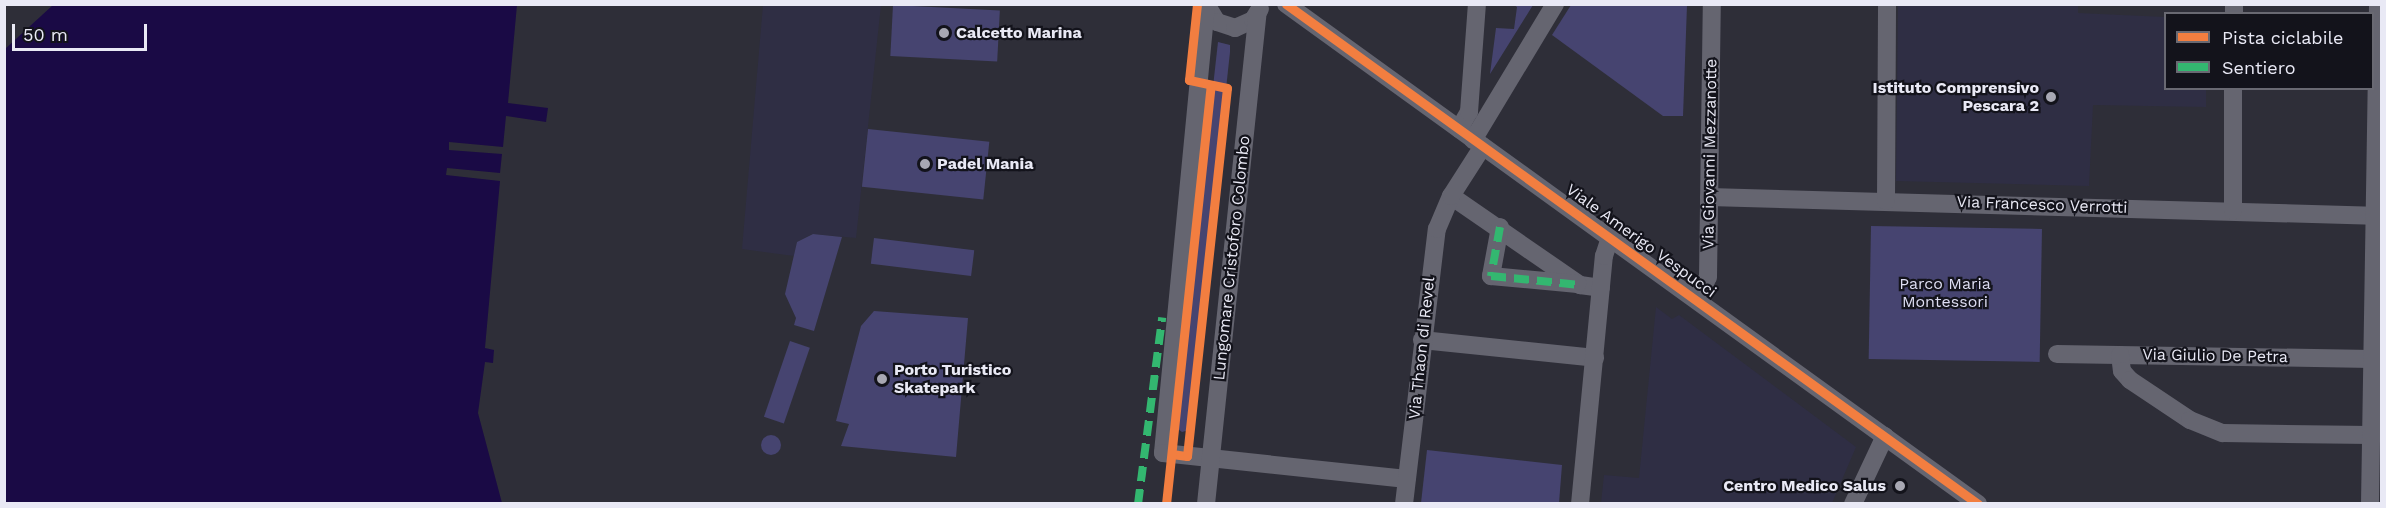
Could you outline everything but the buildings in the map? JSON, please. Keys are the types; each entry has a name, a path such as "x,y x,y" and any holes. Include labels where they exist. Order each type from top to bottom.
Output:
{"street":[{"name":"Viale Amerigo Vespucci","path":"1286,4 1978,504"},
{"path":"1472,139 1468,112 1477,4"},
{"path":"1472,139 1555,4"},
{"name":"Via Giovanni Mezzanotte","path":"1698,300 1708,277 1712,4"},
{"path":"1886,201 1887,4"},
{"path":"2370,504 2374,424 2372,359 2377,301 2378,4"},
{"path":"1206,5 1210,15 1225,27 1244,26 1260,9"},
{"path":"1206,5 1163,453 1407,479"},
{"name":"Lungomare Cristoforo Colombo","path":"1206,504 1260,9"},
{"path":"2233,90 2233,211"},
{"name":"Via Thaon di Revel","path":"1404,504 1434,246 1472,139"},
{"path":"1451,196 1500,227 1580,285"},
{"name":"Via Francesco Verrotti","path":"1709,197 2378,216"},
{"path":"1500,227 1491,276 1601,288"},
{"path":"1580,504 1601,288 1610,237"},
{"path":"1422,340 1595,357"},
{"name":"Via Giulio De Petra","path":"2057,354 2372,359"},
{"path":"2120,355 2122,371 2130,380 2190,420 2223,433 2374,424"},
{"path":"1853,504 1885,436"}],"shaded area":[{"name":"Istituto Comprensivo Pescara 2","path":"2078,4 2078,13 2164,17 2164,90 2206,90 2206,107 2093,105 2089,186 1896,181 1898,5"},
{"path":"53,5 517,5 508,103 548,108 546,122 506,116 503,147 449,142 449,150 502,154 500,173 447,168 446,175 500,181 485,348 494,350 493,363 485,362 478,413 502,503 5,503 5,49"},
{"path":"763,5 881,5 856,238 812,234 797,242 794,256 742,249"},
{"path":"1656,307 1672,319 1679,315 1856,447 1832,503 1601,503 1604,475 1639,478"}],"green space":[{"name":"Calcetto Marina","path":"893,5 1000,11 997,62 890,56"},
{"path":"1514,5 1533,5 1490,74 1496,28 1514,29 1517,7"},
{"path":"1571,5 1687,5 1683,116 1663,116 1552,35"},
{"path":"1218,42 1230,45 1230,52 1189,430 1182,432 1175,427"},
{"name":"Padel Mania","path":"868,129 989,142 983,199 862,187"},
{"name":"Parco Maria Montessori","path":"1871,226 2042,229 2040,362 1869,359"},
{"path":"813,234 842,237 814,331 794,325 796,318 785,294 797,242"},
{"path":"874,238 974,250 971,276 871,264"},
{"path":"874,311 968,318 956,457 841,446 849,424 836,421 861,326"},
{"path":"790,341 810,348 784,423 764,417"},
{"path":"771,435 778,438 781,445 778,452 771,455 764,452 761,445 764,438"},
{"path":"1427,450 1562,465 1559,503 1421,503"}],"marked path":[{"path":"1500,227 1491,276 1580,285"},
{"path":"1138,504 1162,318"}],"cycle path":[{"path":"1172,454 1187,456 1227,88 1189,80 1197,4"},
{"path":"1286,4 1978,504"},
{"path":"1166,504 1211,86"}],"place":[{"name":"Calcetto Marina","path":"944,33"},
{"name":"Istituto Comprensivo Pescara 2","path":"2051,97"},
{"name":"Padel Mania","path":"925,164"},
{"name":"Porto Turistico Skatepark","path":"882,379"},
{"name":"Centro Medico Salus","path":"1900,486"}]}
